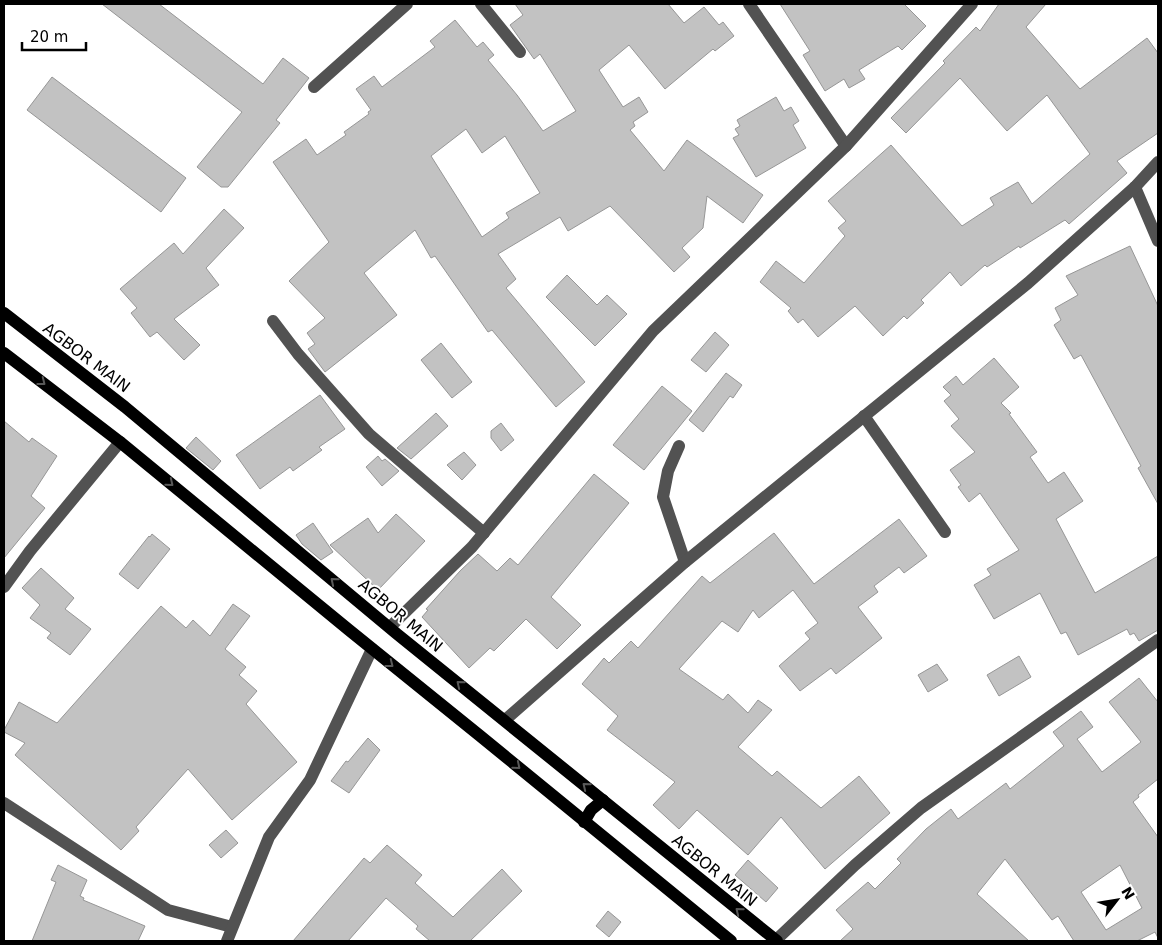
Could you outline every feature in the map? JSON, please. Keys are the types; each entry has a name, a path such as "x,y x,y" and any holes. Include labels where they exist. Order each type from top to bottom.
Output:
{"main road":[{"name":"AGBOR MAIN","path":"4,313 125,407 390,627 777,941"},
{"path":"4,352 120,442 372,650 479,734 731,941"},
{"path":"584,822 591,810 603,800"}],"street":[{"path":"314,87 407,4"},
{"path":"481,4 520,52"},
{"path":"749,4 846,146"},
{"path":"390,627 472,547 653,331 846,146 972,4"},
{"path":"504,720 685,562 1028,284 1135,187 1158,162"},
{"path":"1135,187 1158,241"},
{"path":"273,321 298,354 369,434 484,533"},
{"path":"864,416 944,532"},
{"path":"4,586 30,550 120,442"},
{"path":"679,446 668,471 664,497 685,562"},
{"path":"777,941 855,865 921,808 1158,640"},
{"path":"227,941 269,837 310,780 372,650"},
{"path":"4,803 168,910 232,928"}],"building":[{"path":"102,4 159,4 263,84 283,58 309,78 276,120 280,123 228,187 221,187 197,167 242,112"},
{"path":"515,4 668,4 684,23 704,7 719,25 723,22 734,36 715,51 713,49 665,89 629,45 599,70 623,107 639,97 648,112 633,122 635,126 630,130 664,171 687,140 763,195 743,223 707,196 703,228 682,248 690,257 674,272 610,206 568,231 560,217 498,254 516,279 506,288 585,382 556,407 492,330 488,332 435,256 431,258 415,230 364,273 397,315 325,372 308,349 315,344 307,333 325,318 289,281 329,242 273,162 306,139 317,155 346,135 344,132 369,114 368,112 371,110 356,89 374,76 382,87 435,47 430,41 455,20 477,47 483,42 494,55 488,60 543,131 576,111 540,54 534,59 510,25 523,15","holes":["466,129 482,153 505,136 540,193 506,213 509,218 482,237 431,156"]},
{"path":"780,4 904,4 926,26 902,50 898,46 859,70 865,79 849,88 844,79 825,91 803,55 810,51"},
{"path":"999,4 1046,4 1026,27 1080,89 1147,38 1158,53 1158,133 1117,161 1127,173 1069,224 1065,220 987,267 985,265 961,286 950,272 921,300 924,303 907,319 904,316 883,336 855,306 818,337 803,319 798,323 788,311 791,308 760,282 776,261 804,283 845,236 838,228 846,221 828,201 891,145 962,226 994,205 990,198 1018,182 1032,204 1090,154 1047,95 1007,131 960,78 906,133 891,118 945,63 943,61 976,27 980,31"},
{"path":"52,77 186,178 161,212 27,110"},
{"path":"776,97 784,111 791,107 799,121 793,125 806,148 756,177 733,138 739,135 735,129 740,126 737,120"},
{"path":"224,209 244,228 206,268 219,285 174,319 200,345 184,360 157,332 150,337 131,313 137,308 120,289 174,243 183,254"},
{"path":"1130,246 1158,306 1158,504 1138,468 1141,466 1081,355 1074,359 1054,325 1061,320 1055,308 1078,295 1066,276"},
{"path":"567,275 597,305 607,295 627,314 595,346 546,297"},
{"path":"715,332 729,345 706,372 691,360"},
{"path":"441,343 472,382 452,398 421,360"},
{"path":"994,358 1019,387 1001,403 1011,413 1009,414 1037,452 1030,457 1048,483 1064,472 1083,501 1056,519 1095,593 1158,556 1158,630 1139,641 1134,633 1130,635 1127,629 1078,655 1066,632 1061,634 1040,593 994,619 974,585 991,575 987,569 1019,550 980,493 969,502 958,487 961,485 950,470 975,452 951,426 959,419 944,401 951,395 943,387 956,376 963,385"},
{"path":"726,373 742,385 733,398 730,396 703,432 689,420"},
{"path":"662,386 692,411 644,470 613,445"},
{"path":"320,395 345,429 319,447 322,450 293,471 290,467 260,489 236,455"},
{"path":"436,413 448,426 411,459 397,448"},
{"path":"4,421 29,442 32,438 57,456 31,496 45,508 4,558"},
{"path":"501,423 514,440 501,451 491,438 491,431"},
{"path":"196,437 221,461 213,470 186,448"},
{"path":"464,452 476,465 462,480 447,465"},
{"path":"378,456 382,461 385,459 399,471 382,486 366,467"},
{"path":"594,474 629,503 551,597 581,625 557,649 526,619 494,651 490,648 469,668 422,617 428,610 426,609 478,554 497,571 510,558 518,565"},
{"path":"396,514 425,541 378,590 330,545 368,518 378,533"},
{"path":"899,519 927,556 904,573 899,567 874,586 878,592 858,607 882,638 836,674 831,668 800,691 779,666 810,639 805,633 818,623 793,590 759,618 753,610 738,632 722,621 679,669 723,700 728,694 748,713 758,700 772,710 738,747 772,776 777,771 821,808 859,776 890,813 825,869 781,817 748,855 697,810 679,829 653,805 675,782 607,730 618,716 582,684 604,658 609,663 631,641 638,648 702,576 710,583 774,533 814,584"},
{"path":"313,523 333,552 321,560 302,544 296,535"},
{"path":"152,534 170,549 138,589 119,574"},
{"path":"41,568 74,598 65,609 91,629 70,655 47,638 51,633 30,618 40,605 22,588"},
{"path":"233,604 250,616 225,649 246,667 239,675 257,691 246,704 297,762 232,820 188,769 136,827 139,831 121,850 15,755 25,743 4,732 4,730 19,702 57,723 161,606 186,628 193,620 210,636"},
{"path":"1019,656 1031,677 999,696 987,675"},
{"path":"937,664 948,680 928,692 918,675"},
{"path":"1139,678 1158,702 1158,779 1138,795 1139,797 1133,802 1158,837 1158,938 1155,932 1137,941 1074,941 1058,916 1052,920 1005,859 977,894 1029,941 840,941 853,929 836,910 868,882 875,889 901,863 897,859 926,829 951,809 958,819 1006,783 1010,789 1064,746 1053,732 1081,711 1093,727 1077,739 1102,772 1141,742 1109,702","holes":["1120,865 1142,908 1106,930 1081,892"]},
{"path":"368,738 380,750 349,793 331,781 346,761 348,762"},
{"path":"226,830 238,843 221,858 209,845"},
{"path":"387,845 422,875 415,883 453,917 502,869 522,891 470,941 430,941 416,929 418,926 386,898 348,941 293,941 364,858 370,863"},
{"path":"748,860 778,888 766,902 735,875"},
{"path":"58,865 87,880 80,896 84,898 83,900 145,926 138,941 32,941 56,882 51,880"},
{"path":"608,911 621,922 609,937 596,926"}]}
